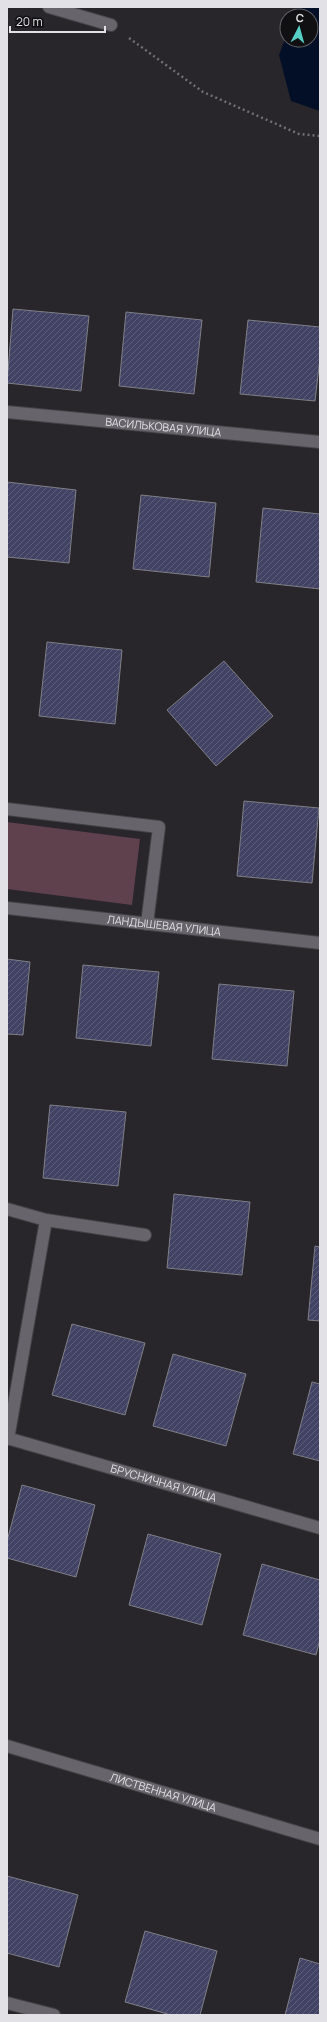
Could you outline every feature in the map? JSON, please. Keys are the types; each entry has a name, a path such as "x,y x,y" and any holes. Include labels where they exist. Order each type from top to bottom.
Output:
{"street":[{"path":"49,7 111,24"},
{"name":"ВАСИЛЬКОВАЯ УЛИЦА","path":"7,412 320,442"},
{"path":"7,809 159,827 147,924"},
{"name":"ЛАНДЫШЕВАЯ УЛИЦА","path":"7,908 320,943"},
{"path":"7,1209 46,1220 145,1236"},
{"path":"8,1439 46,1220"},
{"name":"БРУСНИЧНАЯ УЛИЦА","path":"8,1439 320,1528"},
{"name":"ЛИСТВЕННАЯ УЛИЦА","path":"7,1746 320,1839"},
{"path":"7,2002 54,2015"}],"path":[{"path":"111,24 203,92 299,134 320,136"}],"shaded area":[{"path":"7,822 140,839 132,905 7,889"}],"water":[{"path":"320,7 320,111 291,101 279,55 282,48 319,48 319,8 297,8"}],"building":[{"path":"13,309 89,316 81,391 7,383"},
{"path":"126,312 202,320 194,394 119,386"},
{"path":"248,320 320,327 320,358 315,401 240,394"},
{"path":"7,482 76,490 69,563 7,557"},
{"path":"141,495 216,503 209,577 133,569"},
{"path":"263,508 320,514 320,589 256,582"},
{"path":"47,642 122,650 115,724 39,716"},
{"path":"224,661 273,716 216,766 167,710"},
{"path":"244,801 319,808 312,883 237,876"},
{"path":"7,959 30,962 23,1035 7,1034"},
{"path":"83,965 159,972 151,1046 76,1038"},
{"path":"219,984 294,991 287,1066 212,1059"},
{"path":"50,1105 126,1112 118,1186 43,1178"},
{"path":"174,1194 250,1202 242,1275 167,1268"},
{"path":"315,1246 320,1247 320,1321 308,1320"},
{"path":"72,1324 145,1343 125,1415 52,1395"},
{"path":"173,1354 246,1374 226,1446 153,1426"},
{"path":"312,1382 320,1384 320,1461 293,1454"},
{"path":"22,1485 95,1505 76,1577 7,1558 7,1541"},
{"path":"148,1534 221,1554 202,1625 129,1605"},
{"path":"262,1564 320,1580 320,1639 316,1655 243,1635"},
{"path":"7,1876 78,1895 59,1967 7,1953"},
{"path":"145,1931 217,1951 200,2015 171,2015 125,2002"},
{"path":"300,1958 320,1964 320,2015 285,2015"}]}
